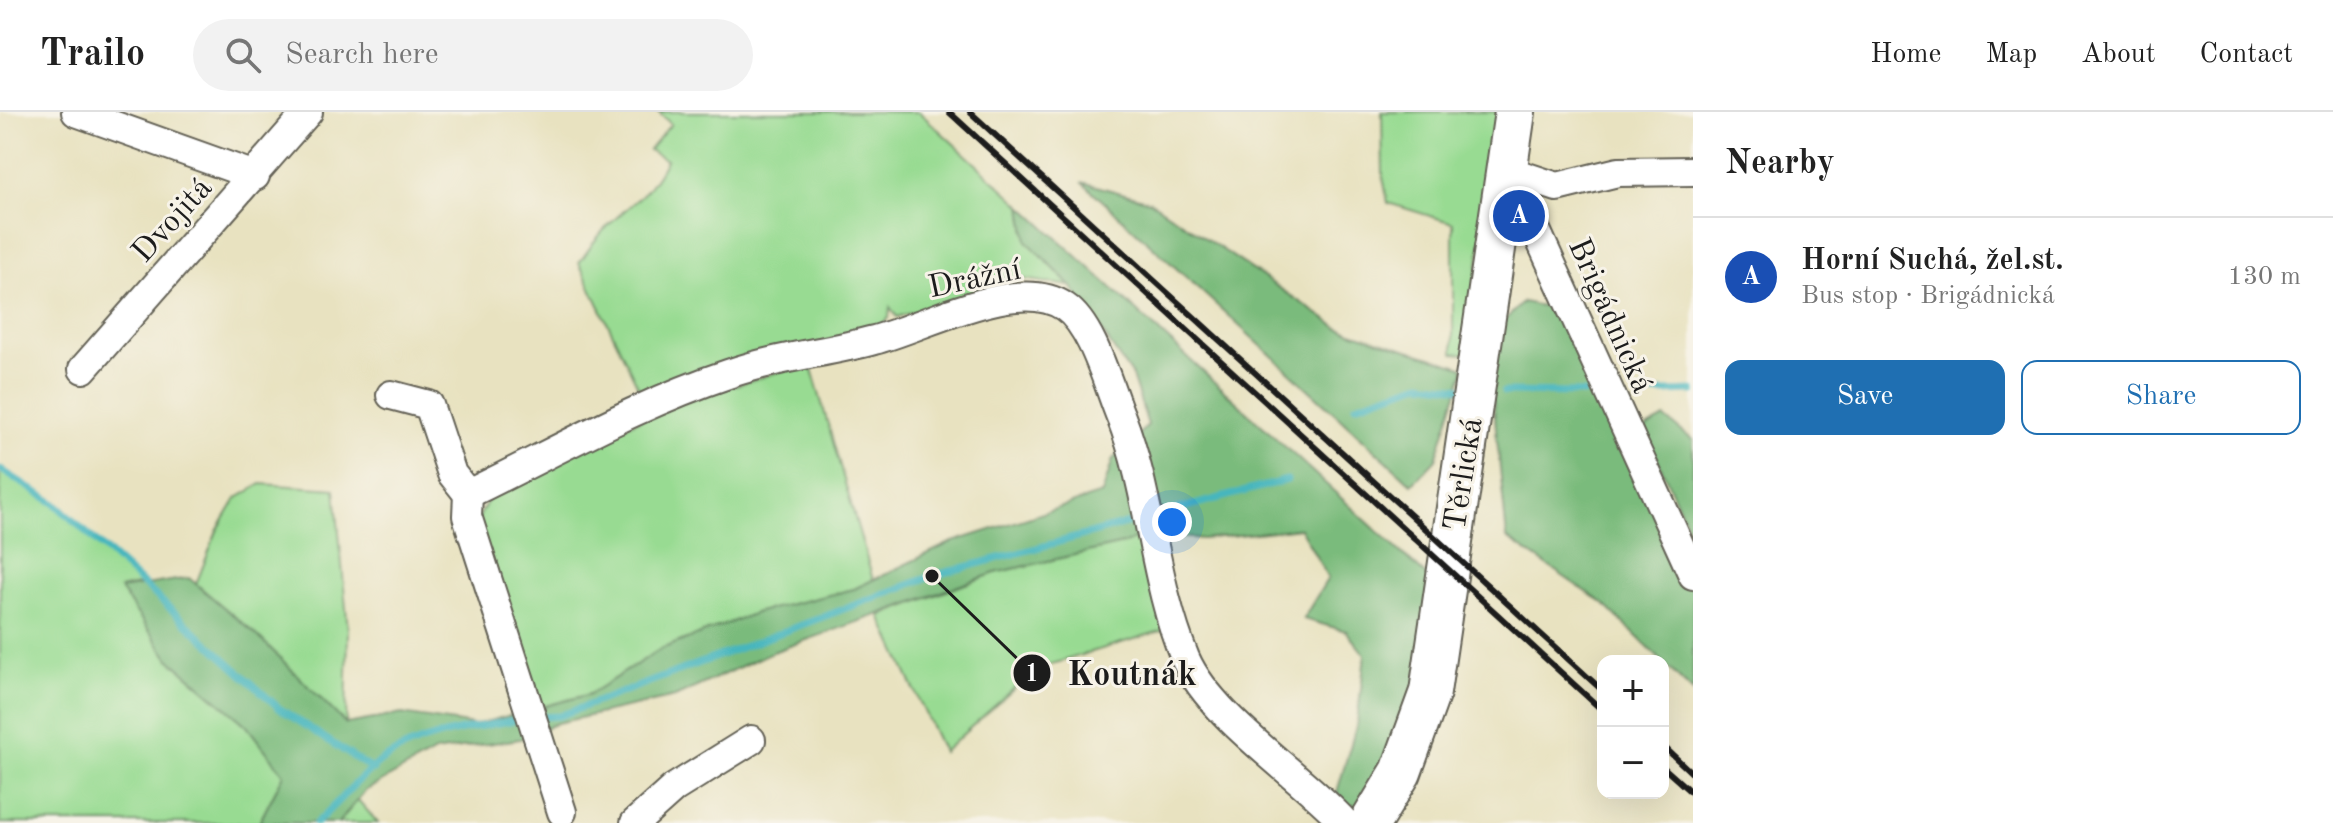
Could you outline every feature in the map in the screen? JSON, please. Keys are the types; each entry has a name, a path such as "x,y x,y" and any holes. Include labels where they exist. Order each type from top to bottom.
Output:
{"main road":[{"name":"Těrlická","path":"1370,823 1401,772 1430,692 1509,171 1515,112"}],"street":[{"path":"76,112 255,176"},
{"name":"Dvojitá","path":"83,369 308,112"},
{"path":"1509,171 1557,187 1618,172 1693,171"},
{"name":"Brigádnická","path":"1509,171 1693,575"},
{"name":"Drážní","path":"468,494 672,395 731,373 876,340 936,317 1009,299 1042,296 1066,307 1090,339 1130,441 1186,659 1210,697 1345,823"},
{"path":"391,395 429,405 452,474 468,494 467,516 562,812"},
{"path":"635,823 674,788 751,740"}],"green space":[{"path":"658,112 919,112 1022,206 1027,241 1071,286 1023,279 897,317 890,307 889,318 879,326 643,397 579,263 603,231 646,190 666,160 649,150 671,124"},
{"path":"1382,112 1500,112 1465,354 1453,353 1453,223 1388,203 1383,177"},
{"path":"1082,182 1150,201 1339,328 1465,368 1436,459 1412,484"},
{"path":"1022,206 1433,582 1420,682 1374,797 1352,813 1337,792 1357,723 1365,655 1346,631 1303,619 1328,578 1300,528 1203,539 1144,534 1127,543 995,573 770,653 675,697 557,723 520,739 435,752 365,791 338,823 259,823 284,774 246,725 169,659 120,589 189,578 259,637 346,724 402,714 474,725 590,694 661,649 758,612 854,589 950,543 1102,494 1113,459 1148,425 1132,376 1071,286 1027,241"},
{"path":"1523,302 1561,310 1693,592 1693,692 1669,668 1669,655 1656,655 1604,604 1507,538 1490,369 1495,330"},
{"path":"810,362 873,580 854,589 758,612 661,649 590,694 542,707 477,521 495,486 666,407"},
{"path":"1665,418 1693,440 1693,539 1644,429"},
{"path":"0,469 54,503 142,584 120,589 169,659 246,725 284,774 259,823 0,823"},
{"path":"261,484 335,489 348,630 346,724 259,637 196,584 217,531 236,499"},
{"path":"1144,534 1167,629 1036,669 943,752 880,616 995,573 1127,543"},
{"path":"358,800 378,823 338,823"}],"waterway":[{"path":"1356,405 1421,383 1462,388"},
{"path":"1640,393 1693,391"},
{"path":"1504,392 1583,393"},
{"path":"0,469 54,503 279,708 373,770"},
{"path":"1153,516 1287,480"},
{"path":"538,717 559,716 932,576 1141,520"},
{"path":"316,823 366,773 400,750 453,732 526,718"}],"railway":[{"path":"949,112 1597,706"},
{"path":"970,112 1597,686"},
{"path":"1669,752 1693,774"},
{"path":"1669,772 1693,794"}],"place":[{"name":"Horní Suchá, žel.st.","path":"1519,216"},
{"name":"Koutnák","path":"932,576"}]}
